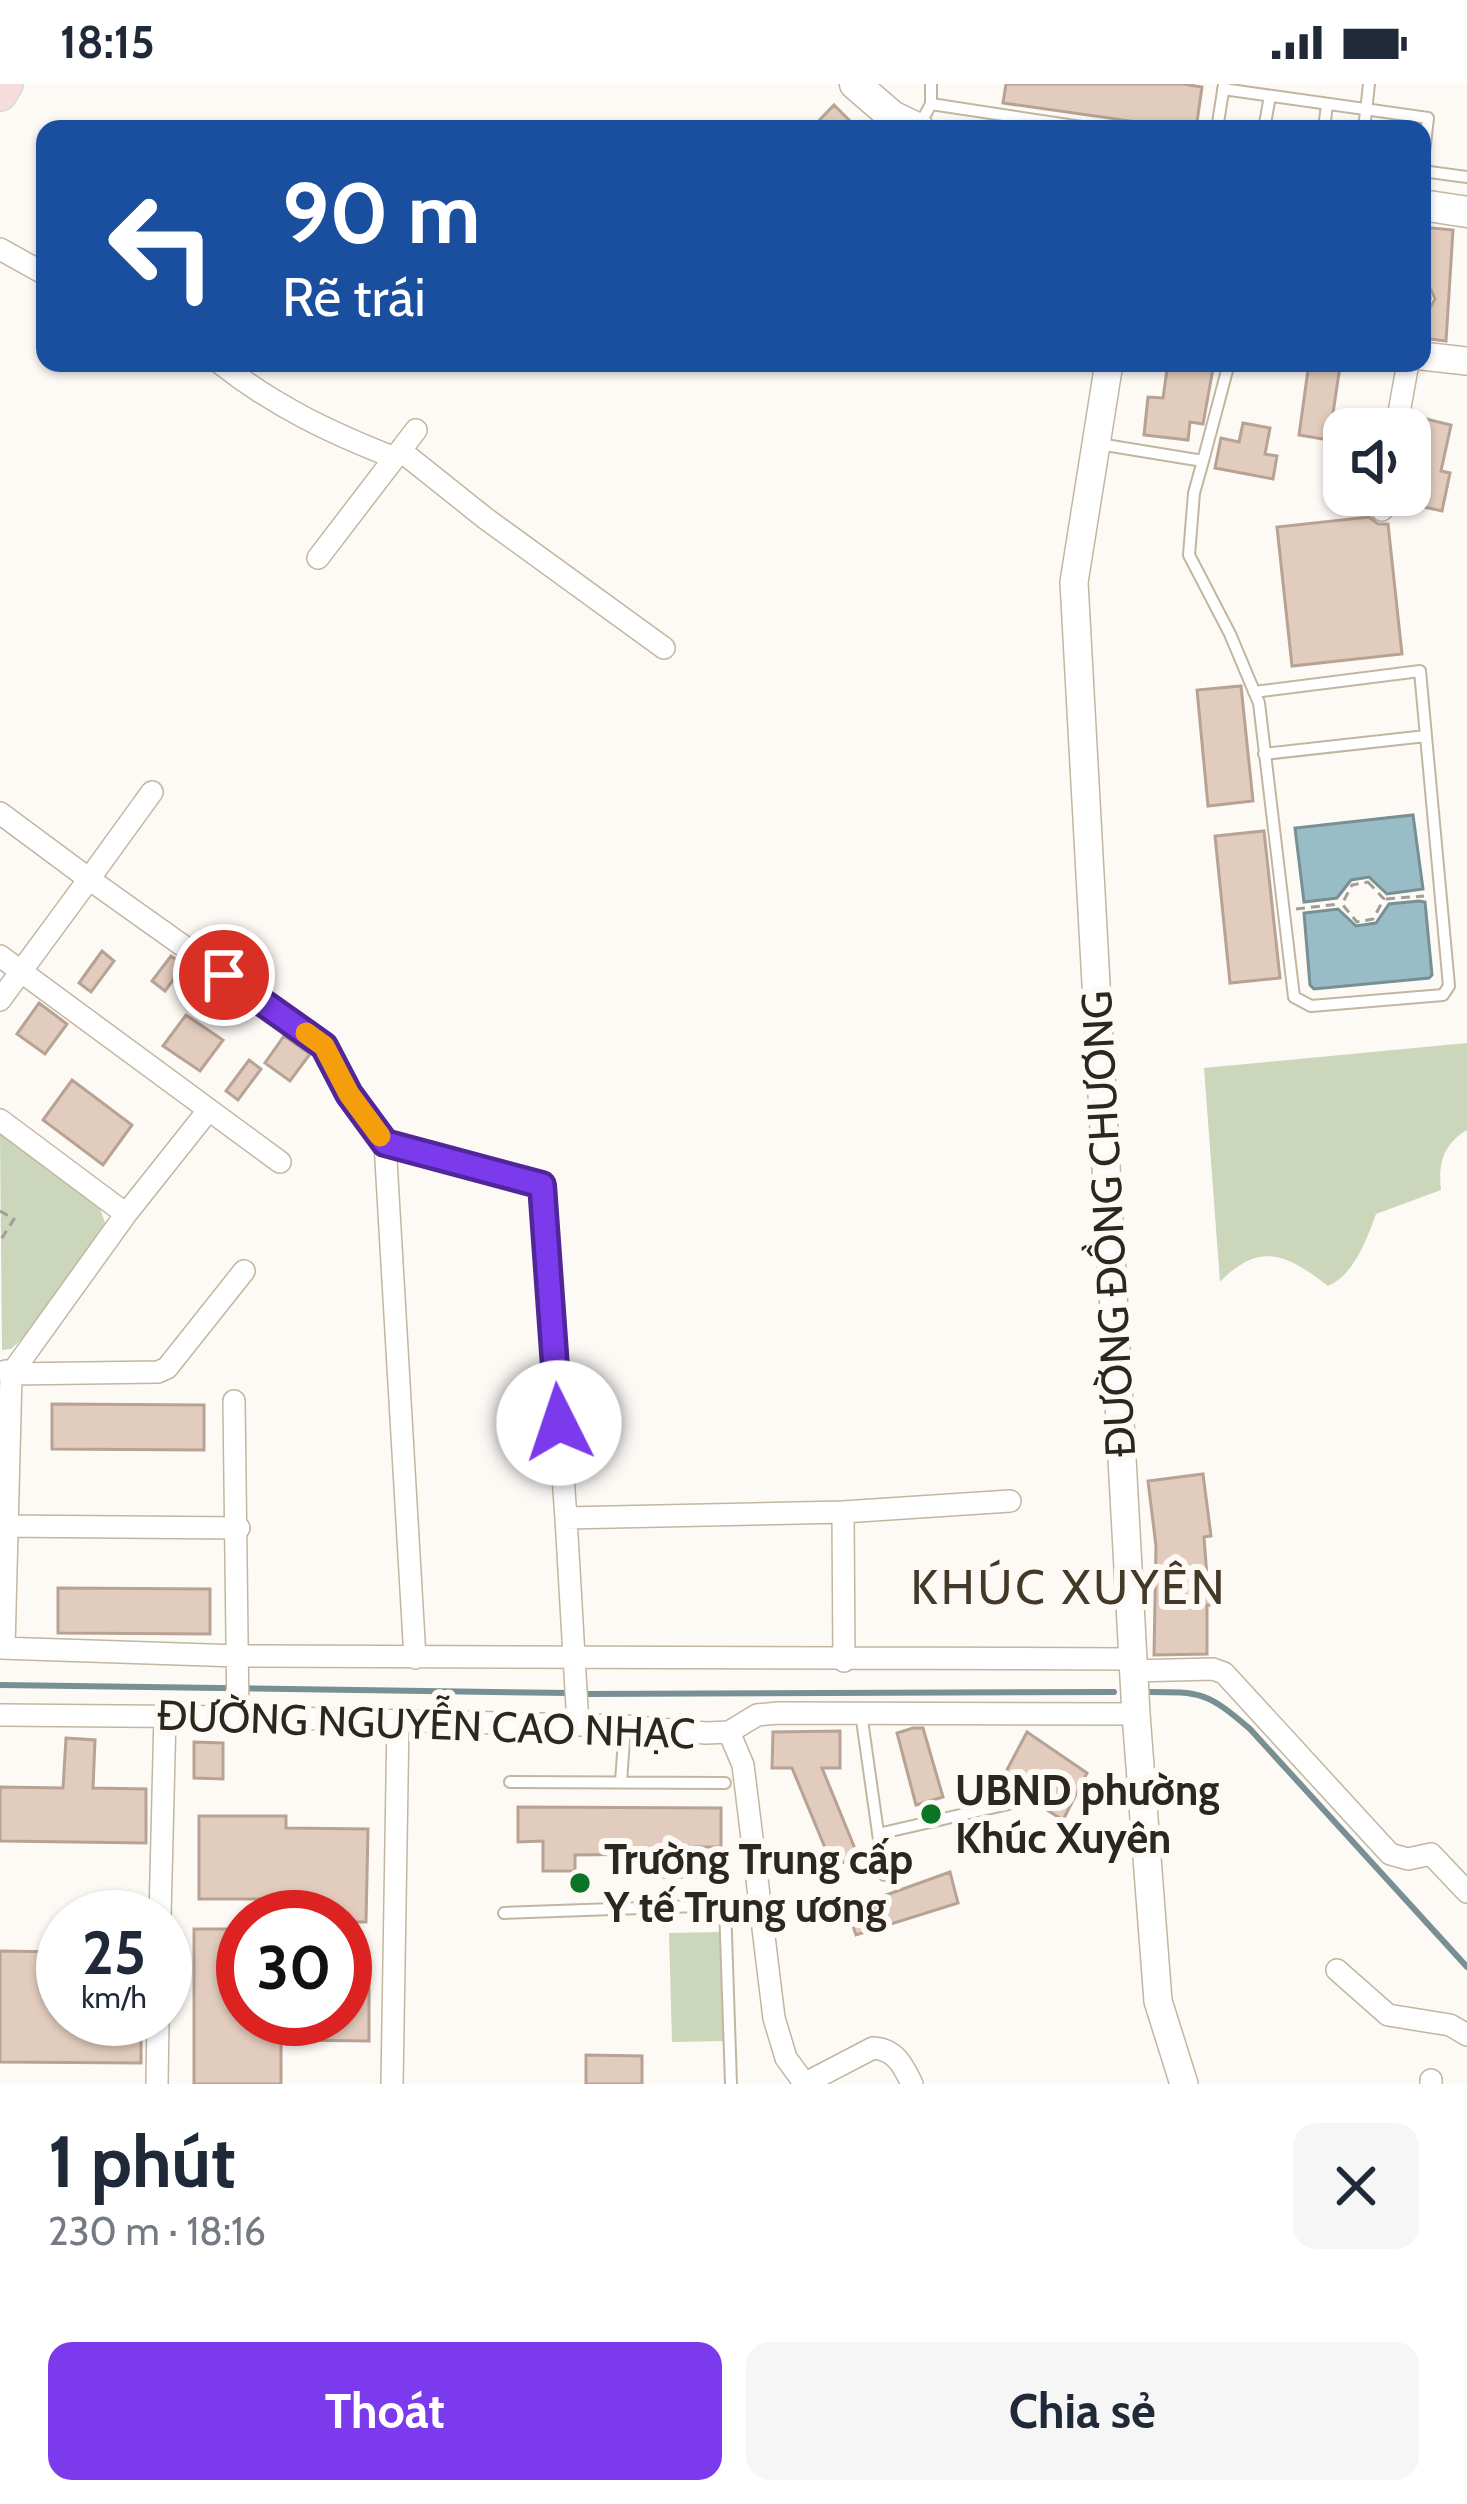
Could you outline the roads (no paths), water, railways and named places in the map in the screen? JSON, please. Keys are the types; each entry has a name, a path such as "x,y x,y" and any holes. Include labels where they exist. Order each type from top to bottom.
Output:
{"main road":[{"path":"0,94 6,84"},
{"path":"855,84 883,120"},
{"path":"1431,207 1467,212"}],"street":[{"path":"0,249 36,269"},
{"path":"1431,357 1467,361"},
{"path":"232,372 328,434 398,455 664,648"},
{"name":"ĐƯỜNG ĐỒNG CHƯƠNG","path":"1108,372 1074,582 1134,1685 1159,2001 1184,2084"},
{"path":"1400,408 1406,372"},
{"path":"318,558 416,430"},
{"path":"0,1000 152,792"},
{"path":"0,813 324,1046 349,1094 385,1143 415,1658"},
{"path":"0,956 280,1162"},
{"path":"207,1112 6,1371 2,1648 239,1660 415,1658 576,1665 844,1661 1134,1685 1213,1669 1224,1673 1390,1854 1408,1859 1431,1855 1467,1892"},
{"path":"0,1120 126,1214"},
{"path":"385,1143 542,1185 578,1718"},
{"path":"6,1371 158,1372 167,1368 244,1271"},
{"path":"235,1401 239,1710"},
{"path":"566,1518 843,1513 1010,1501"},
{"path":"843,1513 844,1661"},
{"path":"3,1526 238,1528"},
{"name":"ĐƯỜNG NGUYỄN CAO NHẠC","path":"0,1715 239,1710 398,1721 578,1718 625,1726 729,1732 764,1714 861,1714 1134,1685"},
{"path":"161,1890 164,1715"},
{"path":"392,2084 398,1721"},
{"path":"729,1732 743,1765 774,2018 786,2058 804,2084 873,2048 886,2048 912,2084"},
{"path":"1337,1970 1388,2015 1450,2025 1467,2035"},
{"path":"157,2084 158,2046"}],"lane":[{"path":"922,120 931,84"},
{"path":"1365,120 1370,84"},
{"path":"1218,120 1224,86 1428,120"},
{"path":"1266,120 1270,96"},
{"path":"1325,120 1328,104"},
{"path":"1431,172 1467,177"},
{"path":"1227,372 1194,493 1189,555 1259,703 1292,988 1298,1002 1311,1006 1448,992 1420,670 1254,692"},
{"path":"1096,444 1203,461"},
{"path":"1264,754 1426,736"},
{"path":"861,1714 884,1874"},
{"path":"620,1782 625,1726"},
{"path":"509,1781 725,1783"},
{"path":"878,1834 1021,1801"},
{"path":"504,1913 725,1904 731,2084"}],"water":[{"path":"1413,815 1423,889 1387,894 1369,877 1351,880 1337,898 1304,902 1295,828"},
{"path":"1425,902 1429,978 1314,989 1310,985 1304,913 1338,909 1356,926 1376,923 1389,904"}],"waterway":[{"path":"0,1685 570,1693"},
{"path":"584,1694 1114,1692"},
{"path":"1144,1692 1202,1696 1250,1729 1467,1967"}],"place":[{"name":"UBND phường Khúc Xuyên","path":"931,1814"},
{"name":"Trường Trung cấp Y tế Trung ương","path":"580,1883"}],"district":[{"name":"KHÚC XUYÊN","path":"1069,1587"}]}
